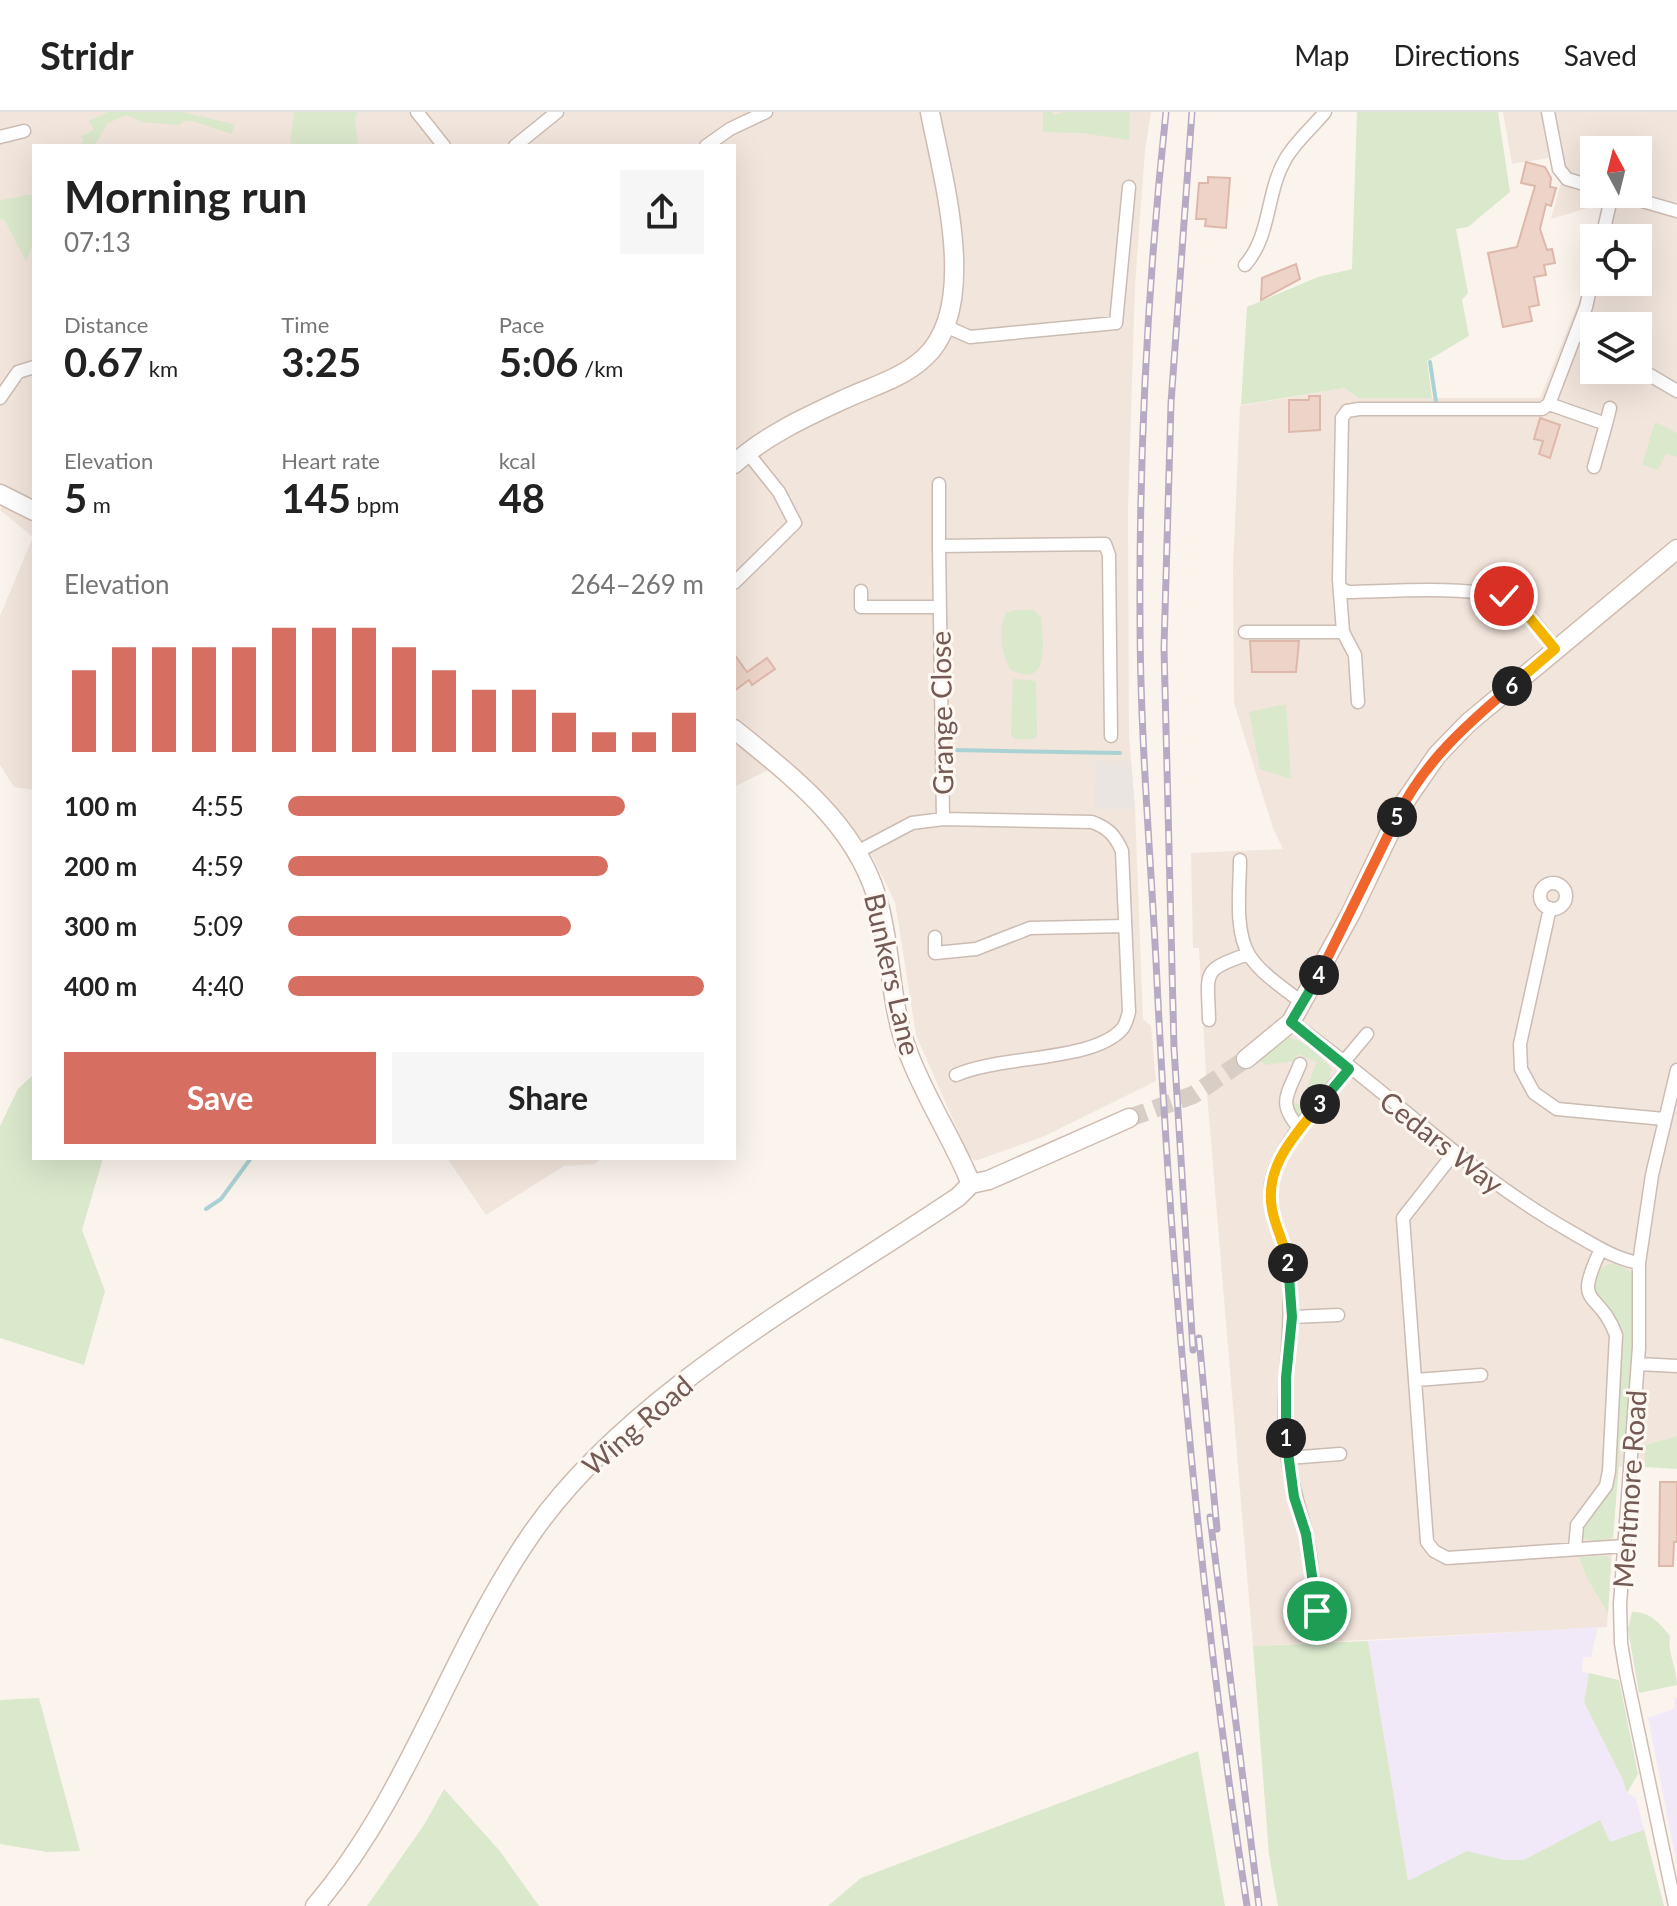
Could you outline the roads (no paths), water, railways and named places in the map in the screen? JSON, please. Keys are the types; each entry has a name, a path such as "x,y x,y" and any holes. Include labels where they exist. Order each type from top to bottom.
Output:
{"street":[{"path":"709,144 766,112"},
{"path":"736,580 795,523 779,492 740,458 792,424 908,370 936,344 945,326 952,290 954,239 952,211 930,112"},
{"path":"1245,265 1254,255 1262,237 1285,160 1325,112"},
{"path":"1548,112 1559,169 1567,179 1580,183"},
{"path":"517,144 548,115"},
{"path":"418,120 442,144"},
{"path":"0,137 24,131"},
{"path":"945,326 970,337 1116,323 1129,187"},
{"path":"1652,204 1677,211"},
{"path":"1358,702 1355,655 1343,632 1342,418 1347,411 1542,409 1549,404 1577,333 1587,296"},
{"path":"0,398 18,372 32,368"},
{"path":"1652,376 1677,391"},
{"path":"1549,404 1606,424"},
{"path":"1594,467 1610,408"},
{"name":"Grange Close","path":"939,484 938,607 944,743 943,819"},
{"path":"0,494 32,510"},
{"path":"939,546 1105,544 1109,555 1111,736"},
{"path":"1246,1059 1291,1022 1318,977 1404,803 1437,755 1468,723 1677,549"},
{"path":"1342,589 1348,592 1473,591 1504,596 1519,605 1555,649"},
{"name":"Grange Close","path":"861,591 861,607 938,607"},
{"path":"1245,632 1343,632"},
{"name":"Bunkers Lane","path":"736,734 820,804 859,851 881,910 895,1005 907,1051 971,1184"},
{"path":"859,851 912,823 943,819 1092,822 1103,826 1117,839 1122,851 1129,1012 1124,1028 1108,1040 1067,1053 1010,1060 956,1075"},
{"path":"1240,860 1240,916 1248,954 1261,970 1301,1002"},
{"path":"1550,908 1520,1044 1521,1069 1534,1093 1557,1109 1664,1119"},
{"path":"935,937 935,953 962,952 1030,928 1125,926"},
{"path":"1209,1020 1208,975 1212,969 1248,954"},
{"name":"Cedars Way","path":"1291,1022 1454,1153 1531,1210 1601,1249 1639,1263"},
{"path":"1334,1609 1316,1617 1306,1534 1294,1497 1288,1458 1286,1378 1292,1317 1288,1258 1272,1208 1271,1184 1281,1155 1367,1034"},
{"path":"1300,1064 1285,1102 1285,1112 1300,1129"},
{"name":"Mentmore Road","path":"1675,1906 1621,1643 1638,1364 1639,1263 1652,1175 1677,1070"},
{"name":"Wing Road","path":"315,1906 363,1841 391,1795 505,1575 563,1492 631,1424 689,1379 958,1197 971,1184 989,1180 1129,1118"},
{"path":"1454,1153 1403,1218 1427,1542 1434,1551 1447,1558 1625,1546"},
{"path":"1575,1549 1577,1525 1606,1486 1609,1471 1616,1335 1611,1322 1589,1296 1586,1281 1601,1249"},
{"path":"1292,1317 1338,1315"},
{"path":"1638,1364 1677,1366"},
{"path":"1416,1380 1481,1375"},
{"path":"1288,1458 1340,1454"}],"waterway":[{"path":"1430,362 1436,402"},
{"path":"953,750 1120,753"},
{"path":"206,1209 221,1199 250,1160"}],"tunnel":[{"path":"1129,1118 1193,1095 1246,1059"}],"railway":[{"path":"1166,112 1154,238 1143,428 1140,555 1143,747 1162,1079 1189,1435 1215,1671 1247,1906"},
{"path":"1192,112 1171,403 1164,648 1174,1048 1193,1350"},
{"path":"1199,1338 1217,1529"},
{"path":"1210,1517 1259,1906"}]}
